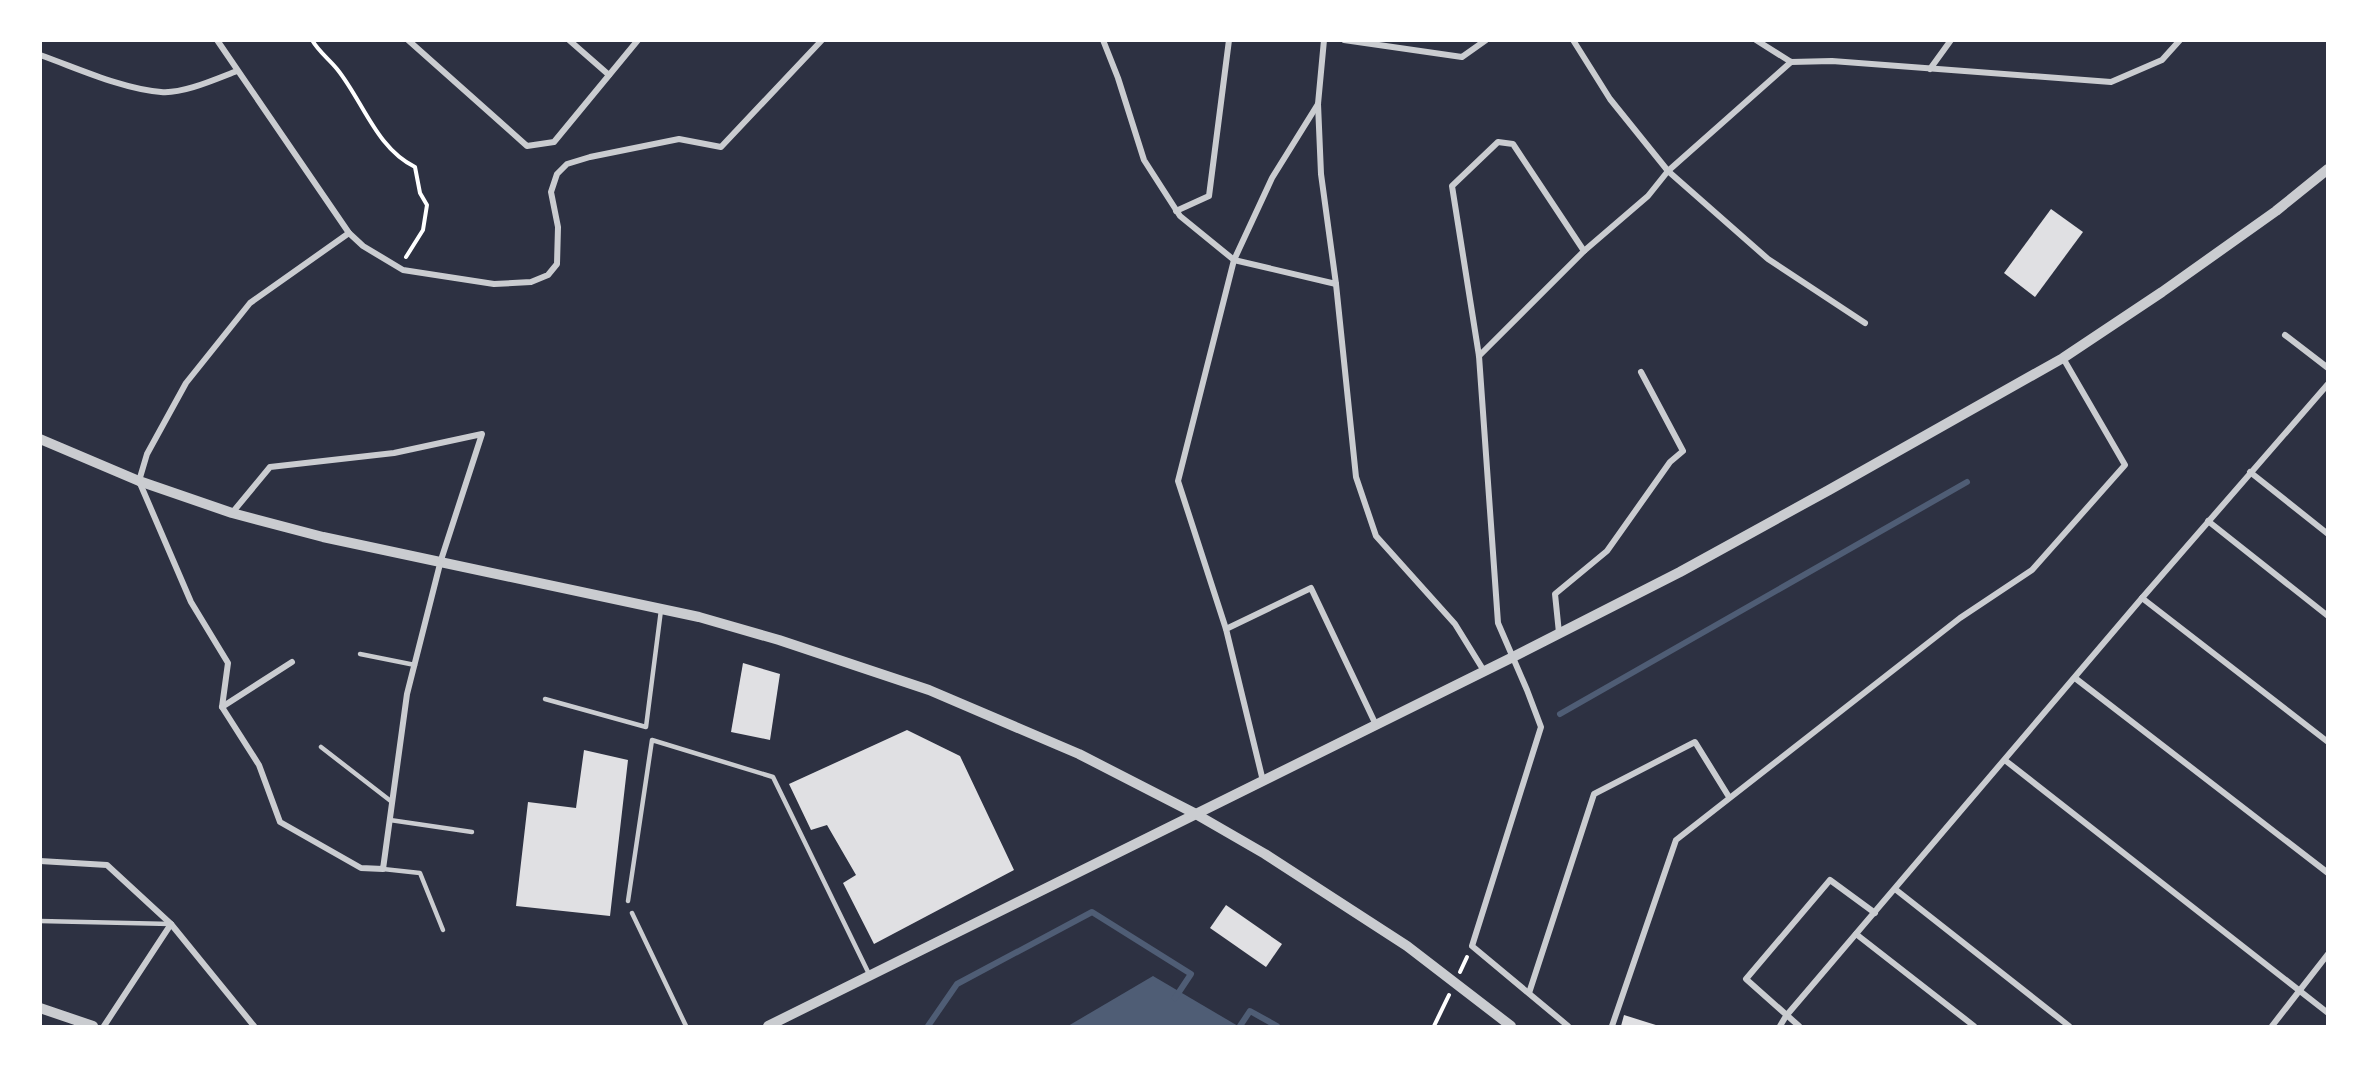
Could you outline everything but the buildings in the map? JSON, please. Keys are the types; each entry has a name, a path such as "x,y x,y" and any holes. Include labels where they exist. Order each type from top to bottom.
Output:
{"street":[{"path":"217,40 349,233 363,246 403,270 494,284 531,282 548,275 557,264 558,227 551,192 557,174 567,164 590,157 680,139 721,147 822,40"},
{"path":"408,40 527,146 554,142 638,40"},
{"path":"568,40 609,75"},
{"path":"1103,40 1119,78 1144,160 1180,216 1234,260 1336,284"},
{"path":"1176,211 1209,196 1229,40"},
{"path":"1324,40 1318,104 1321,174 1336,284 1356,477 1376,536 1455,624 1484,671"},
{"path":"1344,40 1462,57 1486,40"},
{"path":"1573,40 1610,99 1668,171 1767,260 1865,323"},
{"path":"1756,40 1791,62 1832,61 2111,82 2162,60 2180,40"},
{"path":"1930,69 1951,40"},
{"path":"40,55 126,84 162,92 209,82 237,71"},
{"path":"1479,356 1584,251 1648,196 1668,171 1791,62"},
{"path":"1263,781 1226,630 1178,481 1234,260 1272,178 1318,104"},
{"path":"1568,1026 1472,946 1541,727 1498,623 1479,356 1452,186 1498,142 1513,144 1584,251"},
{"path":"768,1026 1680,572 2063,358 2267,218 2328,169"},
{"path":"232,513 270,467 394,453 482,434 441,560 407,694 383,869 361,868 280,822 259,765 222,707 228,663 191,602 139,481 147,454 186,383 250,303 349,233"},
{"path":"2285,335 2328,368"},
{"path":"1612,1026 1676,840 1960,618 2032,570 2125,465 2063,358"},
{"path":"1559,633 1556,594 1607,551 1670,462 1683,451 1641,372"},
{"path":"1780,1026 1786,1016 2006,761 2142,598 2328,384"},
{"path":"40,439 139,481 232,513 323,537 661,608 779,639 929,690 1079,753 1194,813 1265,854 1407,946 1511,1026"},
{"path":"2250,472 2328,534"},
{"path":"2208,521 2328,616"},
{"path":"1226,630 1311,588 1376,724"},
{"path":"2142,598 2328,742"},
{"path":"222,707 292,662"},
{"path":"2075,678 2328,873"},
{"path":"1529,993 1594,794 1695,742 1729,797"},
{"path":"2006,761 2328,1013"},
{"path":"40,861 107,865 171,924 254,1026"},
{"path":"1800,1026 1746,979 1830,880 1875,913"},
{"path":"1895,889 2069,1026"},
{"path":"104,1026 171,924"},
{"path":"1856,934 1974,1026"},
{"path":"2272,1026 2328,954"},
{"path":"40,1008 93,1026"}],"lane":[{"path":"545,699 646,727 661,608"},
{"path":"360,654 415,665"},
{"path":"628,901 652,740 773,777 870,976"},
{"path":"321,747 392,802"},
{"path":"390,820 472,832"},
{"path":"383,869 420,873 443,930"},
{"path":"632,912 686,1026"},
{"path":"40,921 171,924"}],"path":[{"path":"312,40 317,49 337,68 383,141 405,162 415,167 420,193 427,205 423,230 400,268"}],"water":[{"path":"1153,976 1238,1026 1068,1026"}],"waterway":[{"path":"1560,714 1967,482"},
{"path":"928,1026 957,984 1092,912 1191,974 1175,998"},
{"path":"1240,1026 1250,1011 1277,1026"}]}
